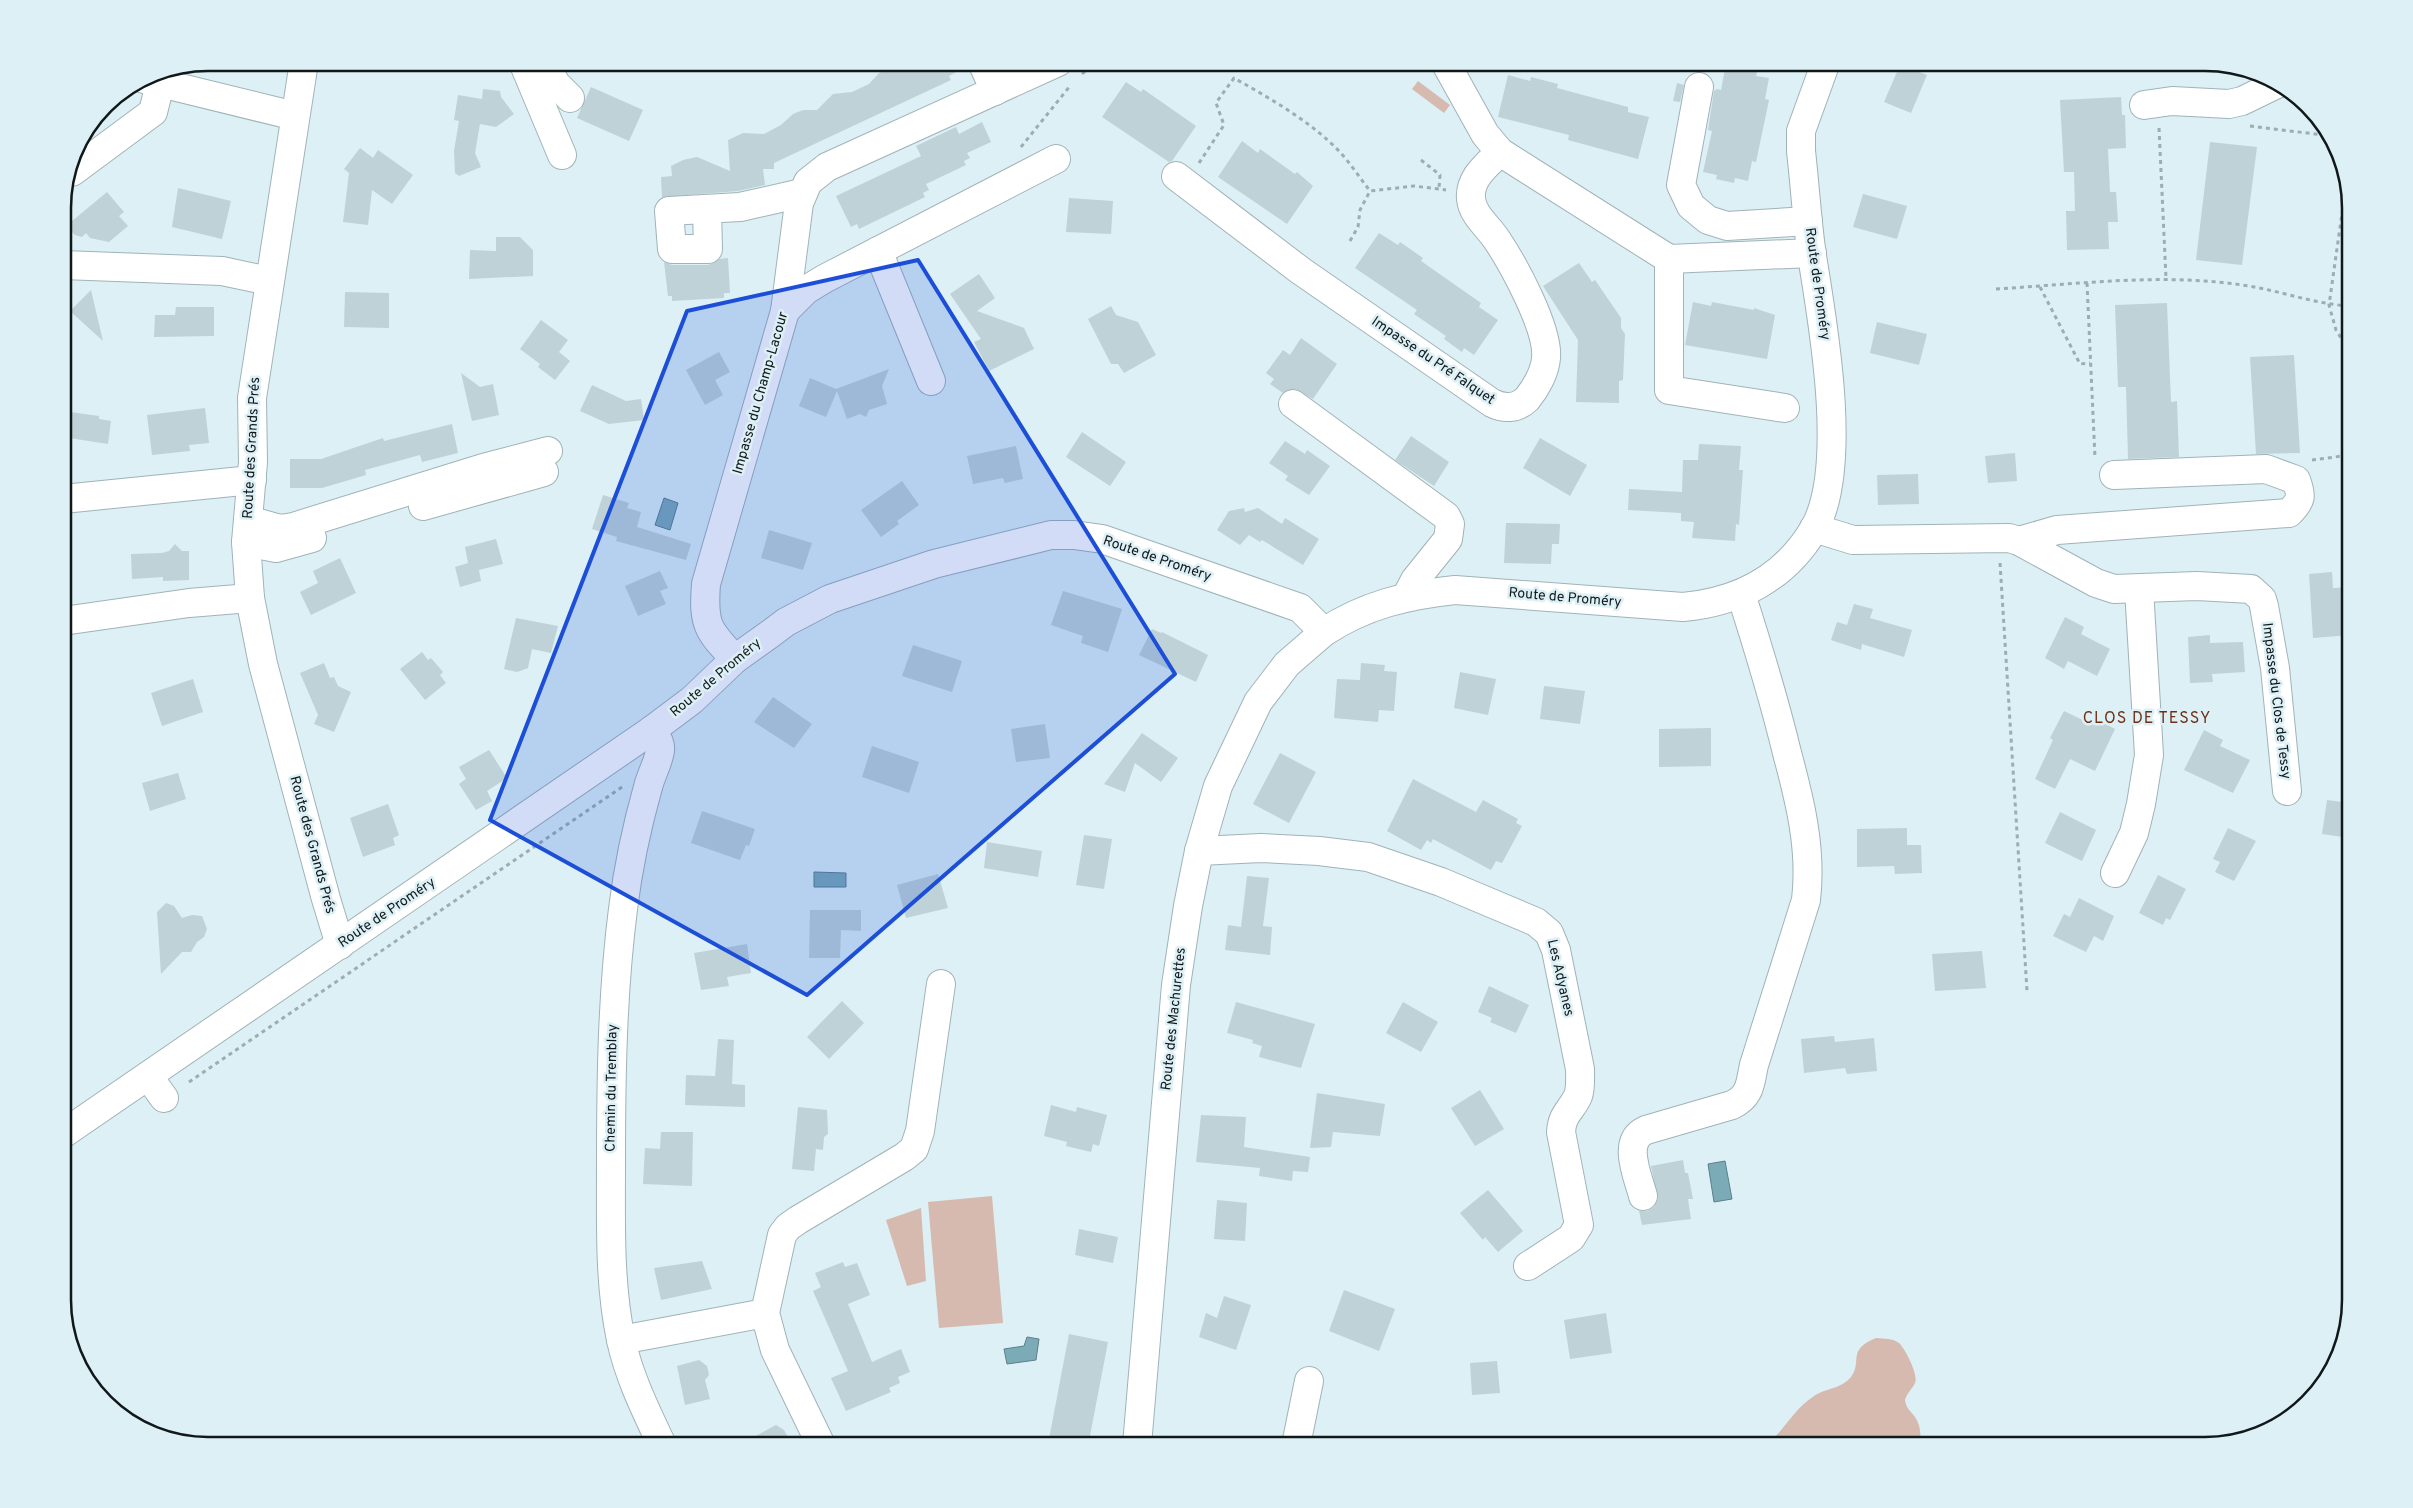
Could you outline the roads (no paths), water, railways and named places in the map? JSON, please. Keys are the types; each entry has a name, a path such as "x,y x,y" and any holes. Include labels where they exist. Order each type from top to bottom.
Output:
{"street":[{"path":"1450,71 1485,134 1500,152 1669,259 1812,253"},
{"name":"Route de Proméry","path":"72,1142 148,1076 652,730 692,700 735,659 786,622 830,599 870,584 934,564 1051,535 1074,535 1102,538 1300,608 1324,632 1361,611 1406,597 1455,590 1683,606 1711,604 1741,594 1770,578 1792,558 1814,528 1827,486 1830,391 1801,151 1801,131 1823,71"},
{"name":"Route des Grands Prés","path":"302,72 252,398 254,447 247,531 250,598 263,664 340,945"},
{"path":"527,72 562,155"},
{"path":"549,72 556,84 570,98"},
{"path":"986,72 995,91"},
{"name":"Impasse du Champ-Lacour","path":"735,659 716,640 704,618 706,584 786,312 796,213 802,193 815,176 827,167 995,91 1025,72"},
{"name":"Impasse du Champ-Lacour","path":"1050,72 1070,75"},
{"path":"156,82 295,116"},
{"path":"78,168 153,112 152,84"},
{"path":"1699,87 1681,185 1691,206 1708,220 1727,226 1808,220"},
{"path":"2151,104 2229,104 2242,101 2269,88"},
{"name":"Impasse du Pré Falquet","path":"1181,180 1301,271 1484,397 1499,406 1513,407 1526,400 1536,384 1546,358 1545,341 1532,306 1509,260 1491,231 1478,217 1473,208 1471,196 1475,178 1500,152"},
{"path":"786,312 806,290 1056,159"},
{"path":"707,209 740,207 802,193"},
{"path":"878,252 931,381"},
{"path":"1669,259 1669,390 1785,408"},
{"path":"72,265 222,270 270,282"},
{"path":"1293,404 1446,516 1451,532 1448,539 1415,580 1406,597"},
{"path":"247,531 276,548 546,462"},
{"path":"2009,539 2057,530 2289,512 2298,504 2301,492 2296,480 2266,470 2114,475"},
{"path":"72,498 252,480"},
{"name":"Impasse du Clos de Tessy","path":"1814,528 1853,540 2009,539 2106,587 2139,589 2244,587 2257,593 2262,599 2275,668 2287,791"},
{"path":"2115,873 2134,833 2149,756 2139,589"},
{"path":"1643,1196 1632,1153 1632,1142 1635,1137 1646,1130 1732,1105 1740,1101 1749,1090 1754,1065 1806,900 1808,872 1804,816 1763,661 1741,594"},
{"path":"72,620 189,603 250,598"},
{"name":"Route des Machurettes","path":"1138,1437 1173,1016 1188,906 1199,851 1218,786 1258,702 1287,664 1324,632"},
{"name":"Chemin du Tremblay","path":"652,730 659,742 660,752 648,785 623,907 616,973 610,1064 611,1233 614,1293 621,1340 632,1378 658,1437"},
{"name":"Les Adyanes","path":"1199,851 1261,848 1368,856 1503,906 1536,922 1549,933 1556,950 1580,1069 1581,1086 1577,1098 1562,1120 1561,1132 1578,1225 1577,1231 1571,1238 1528,1266"},
{"path":"818,1437 776,1350 765,1313 782,1235 788,1227 914,1149 920,1131 941,984"},
{"path":"148,1076 164,1098"},
{"path":"621,1340 765,1313"},
{"path":"1298,1437 1309,1381"}],"water":[{"path":"664,498 678,503 670,530 655,525"},
{"path":"814,872 846,873 846,887 814,887"},
{"path":"1725,1161 1732,1199 1714,1202 1708,1164"},
{"path":"1027,1337 1039,1339 1036,1360 1007,1364 1004,1349 1024,1346"}],"district":[{"name":"CLOS DE TESSY","path":"2147,719"}]}
